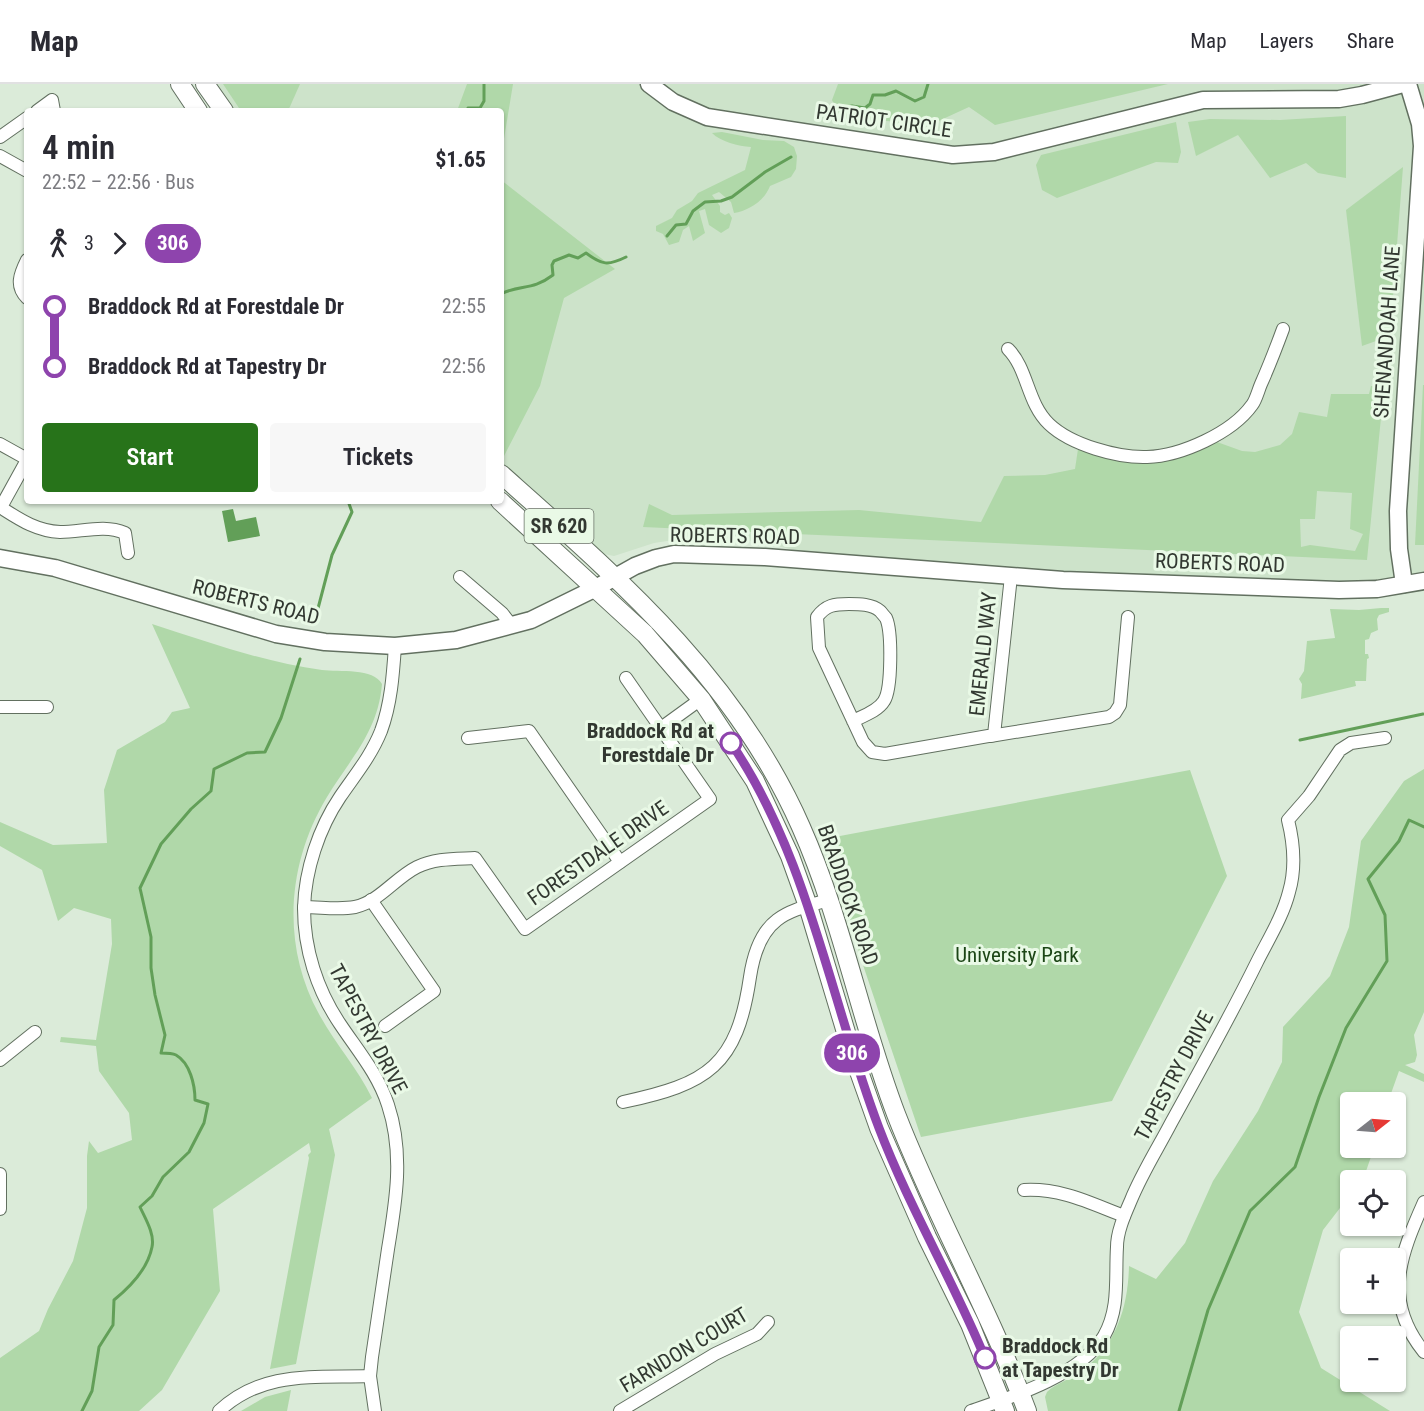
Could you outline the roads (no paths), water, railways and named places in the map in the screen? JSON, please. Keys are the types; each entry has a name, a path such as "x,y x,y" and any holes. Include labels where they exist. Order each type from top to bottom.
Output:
{"main road":[{"path":"180,84 196,108"},
{"path":"205,84 222,108"},
{"name":"PATRIOT CIRCLE","path":"650,84 673,102 707,117 953,155 994,152 1203,100 1339,99 1406,84"},
{"name":"SHENANDOAH LANE","path":"1404,584 1398,549 1398,511 1422,146 1420,124 1406,84"},
{"name":"BRADDOCK ROAD","path":"504,477 616,577 677,639 733,709 761,752 791,806 808,844 896,1114 925,1185 991,1322 1024,1402"},
{"name":"BRADDOCK ROAD","path":"503,504 645,634 701,699 739,755 769,809 790,856 808,906 851,1049 879,1128 927,1237 970,1324 1003,1406"},
{"name":"ROBERTS ROAD","path":"0,558 55,568 276,634 325,642 395,646 456,640 512,626 546,613 635,566 656,558 691,554 765,557 1063,580 1339,591 1377,589 1424,581"}],"street":[{"path":"41,108 52,100 53,108"},
{"path":"0,137 24,120"},
{"path":"0,156 24,169"},
{"path":"24,266 19,277 20,289 24,294"},
{"path":"1008,349 1016,357 1034,402 1050,425 1070,439 1101,451 1146,458 1179,452 1232,425 1252,405 1283,329"},
{"path":"0,444 24,458"},
{"path":"24,465 0,507 34,528 59,532 114,528 125,533 128,553"},
{"name":"EMERALD WAY","path":"992,736 1011,576"},
{"path":"460,577 502,613 512,626"},
{"path":"853,721 873,711 884,701 888,687 890,640 886,619 878,609 865,604 838,604 824,607 817,616 819,648 853,721 863,742 872,752 885,754 1109,717 1120,705 1128,617"},
{"name":"TAPESTRY DRIVE","path":"375,1411 370,1376 398,1187 396,1141 389,1107 376,1077 366,1059 341,1026 322,992 306,939 304,907 312,859 329,815 366,761 381,731 391,692 395,646"},
{"path":"627,678 662,728 701,699"},
{"path":"0,707 47,707"},
{"name":"FORESTDALE DRIVE","path":"304,907 356,907 371,900 418,866 437,860 475,858 525,929 710,799 662,728"},
{"path":"468,738 529,730 620,862"},
{"name":"TAPESTRY DRIVE","path":"971,1411 1024,1402 1069,1370 1103,1337 1112,1316 1117,1289 1117,1245 1124,1216 1242,991 1289,894 1294,859 1293,840 1288,820 1309,796 1340,750 1351,743 1385,738"},
{"path":"371,900 434,991 385,1026"},
{"path":"623,1102 684,1085 717,1064 730,1048 740,1026 757,947 768,929 777,920 828,900"},
{"path":"0,1060 35,1032"},
{"path":"0,1174 0,1209"},
{"path":"1024,1190 1044,1189 1065,1193 1124,1216"},
{"path":"1424,1202 1403,1253 1398,1287 1405,1319 1424,1352"},
{"name":"FARNDON COURT","path":"620,1411 715,1354 756,1334 768,1322"},
{"path":"219,1411 255,1386 277,1380 370,1376"}],"waterway":[{"path":"480,108 484,101 484,84"},
{"path":"837,109 852,106 865,108 870,104 873,95 885,95 896,91 915,101 924,97 928,84"},
{"path":"468,108 480,108"},
{"path":"667,236 676,225 686,224 693,211 705,202 721,201 732,197 765,172 791,157"},
{"path":"504,293 546,280 553,275 554,261 569,255 578,258 586,253 605,263 626,257"},
{"path":"316,616 332,555 352,512 349,504"},
{"path":"82,1411 92,1391 99,1347 113,1325 114,1300 138,1276 150,1255 152,1237 140,1207 152,1196 163,1177 189,1152 204,1123 208,1104 195,1100 191,1075 185,1063 174,1054 161,1053 165,1035 155,995 151,968 151,937 140,888 161,844 191,809 211,791 214,769 247,753 265,752 281,718 300,659"},
{"path":"1300,740 1423,714"},
{"path":"1179,1411 1208,1310 1250,1211 1295,1167 1346,1028 1387,961 1385,915 1368,879 1399,841 1409,820 1424,827"}],"place":[{"name":"Braddock Rd at Forestdale Dr","path":"731,743"},
{"name":"Braddock Rd at Tapestry Dr","path":"985,1358"}],"park label":[{"name":"University Park","path":"1017,955"}]}
